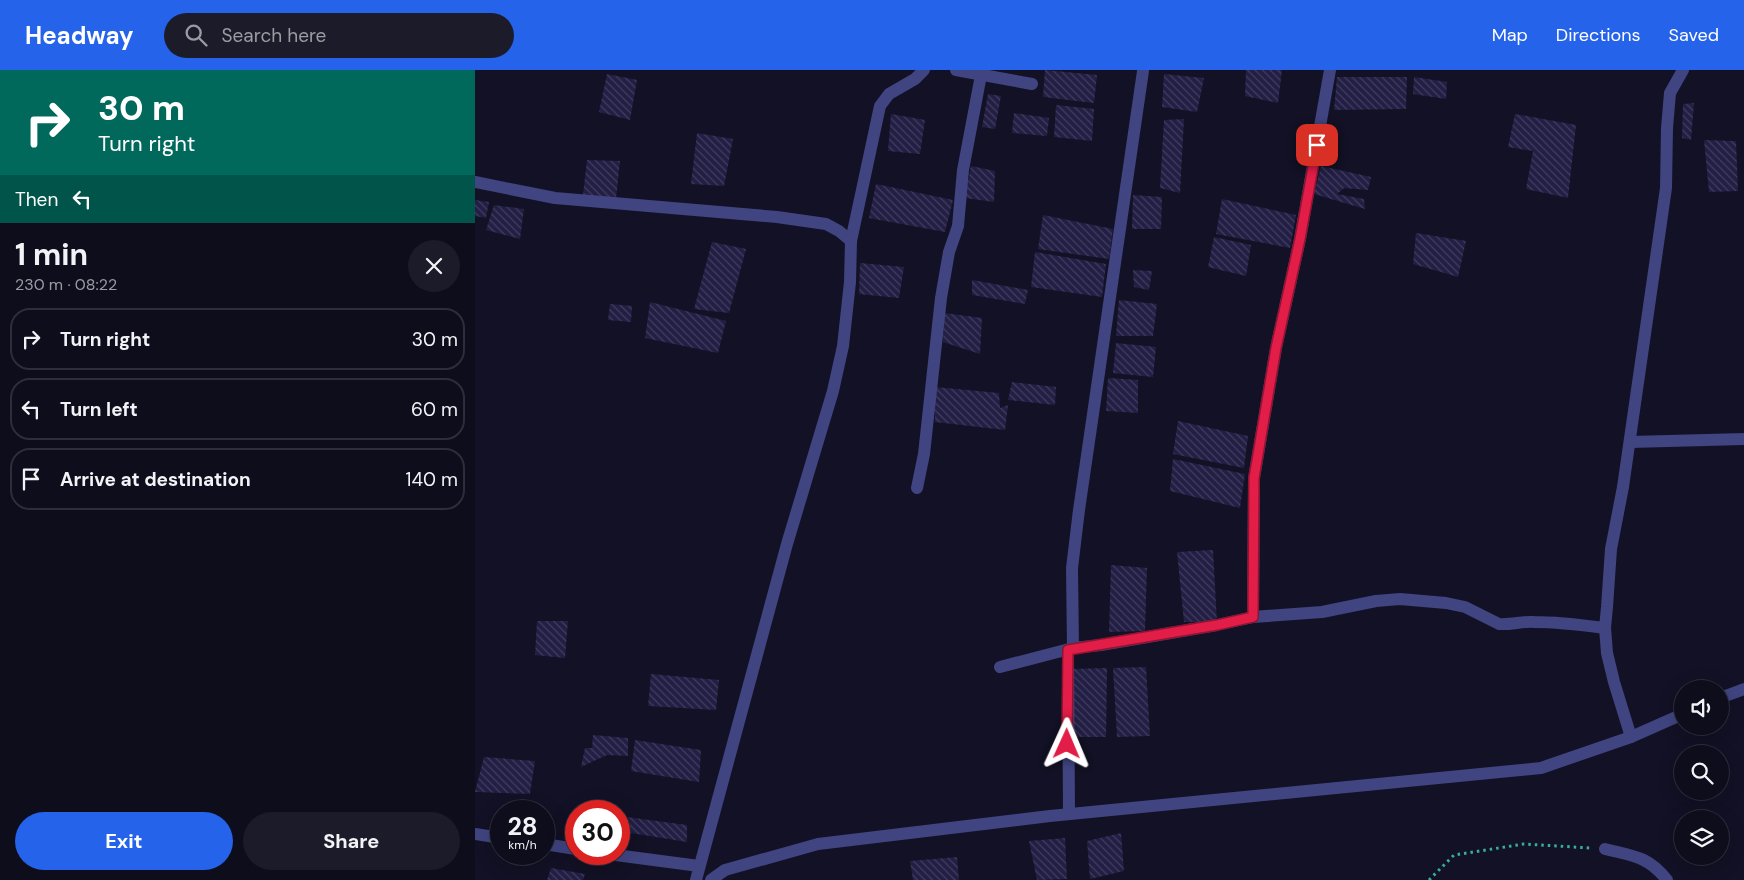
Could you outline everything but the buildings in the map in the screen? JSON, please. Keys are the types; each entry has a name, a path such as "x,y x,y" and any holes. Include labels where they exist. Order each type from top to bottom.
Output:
{"street":[{"path":"695,880 787,544 833,391 843,346 850,282 851,241 880,106 889,94 915,78 924,70"},
{"path":"956,70 1032,84"},
{"path":"1253,617 1254,478 1276,348 1300,239 1330,70"},
{"path":"1631,737 1607,653 1605,628 1611,549 1630,442 1667,188 1667,128 1670,93 1683,70"},
{"path":"1069,814 1070,649 1073,568 1079,510 1143,71"},
{"path":"917,488 924,454 941,298 949,252 958,226 963,170 981,75"},
{"path":"475,182 555,198 777,217 825,224 839,231 851,241"},
{"path":"1630,442 1744,439"},
{"path":"1000,666 1070,649 1217,625 1253,617 1322,612 1375,601 1400,599 1445,603 1465,607 1499,624 1525,621 1605,628"},
{"path":"1729,695 1744,689"},
{"path":"711,880 725,870 818,844 1069,814 1541,768 1631,737 1674,718"},
{"path":"475,834 490,836"},
{"path":"1605,848 1645,859 1658,868 1667,880"},
{"path":"630,857 699,866"}],"path":[{"path":"1429,880 1455,855 1523,844 1605,848"}],"route":[{"path":"1067,744 1068,650 1217,625 1253,617 1254,478 1276,348 1300,239 1317,145"}]}
